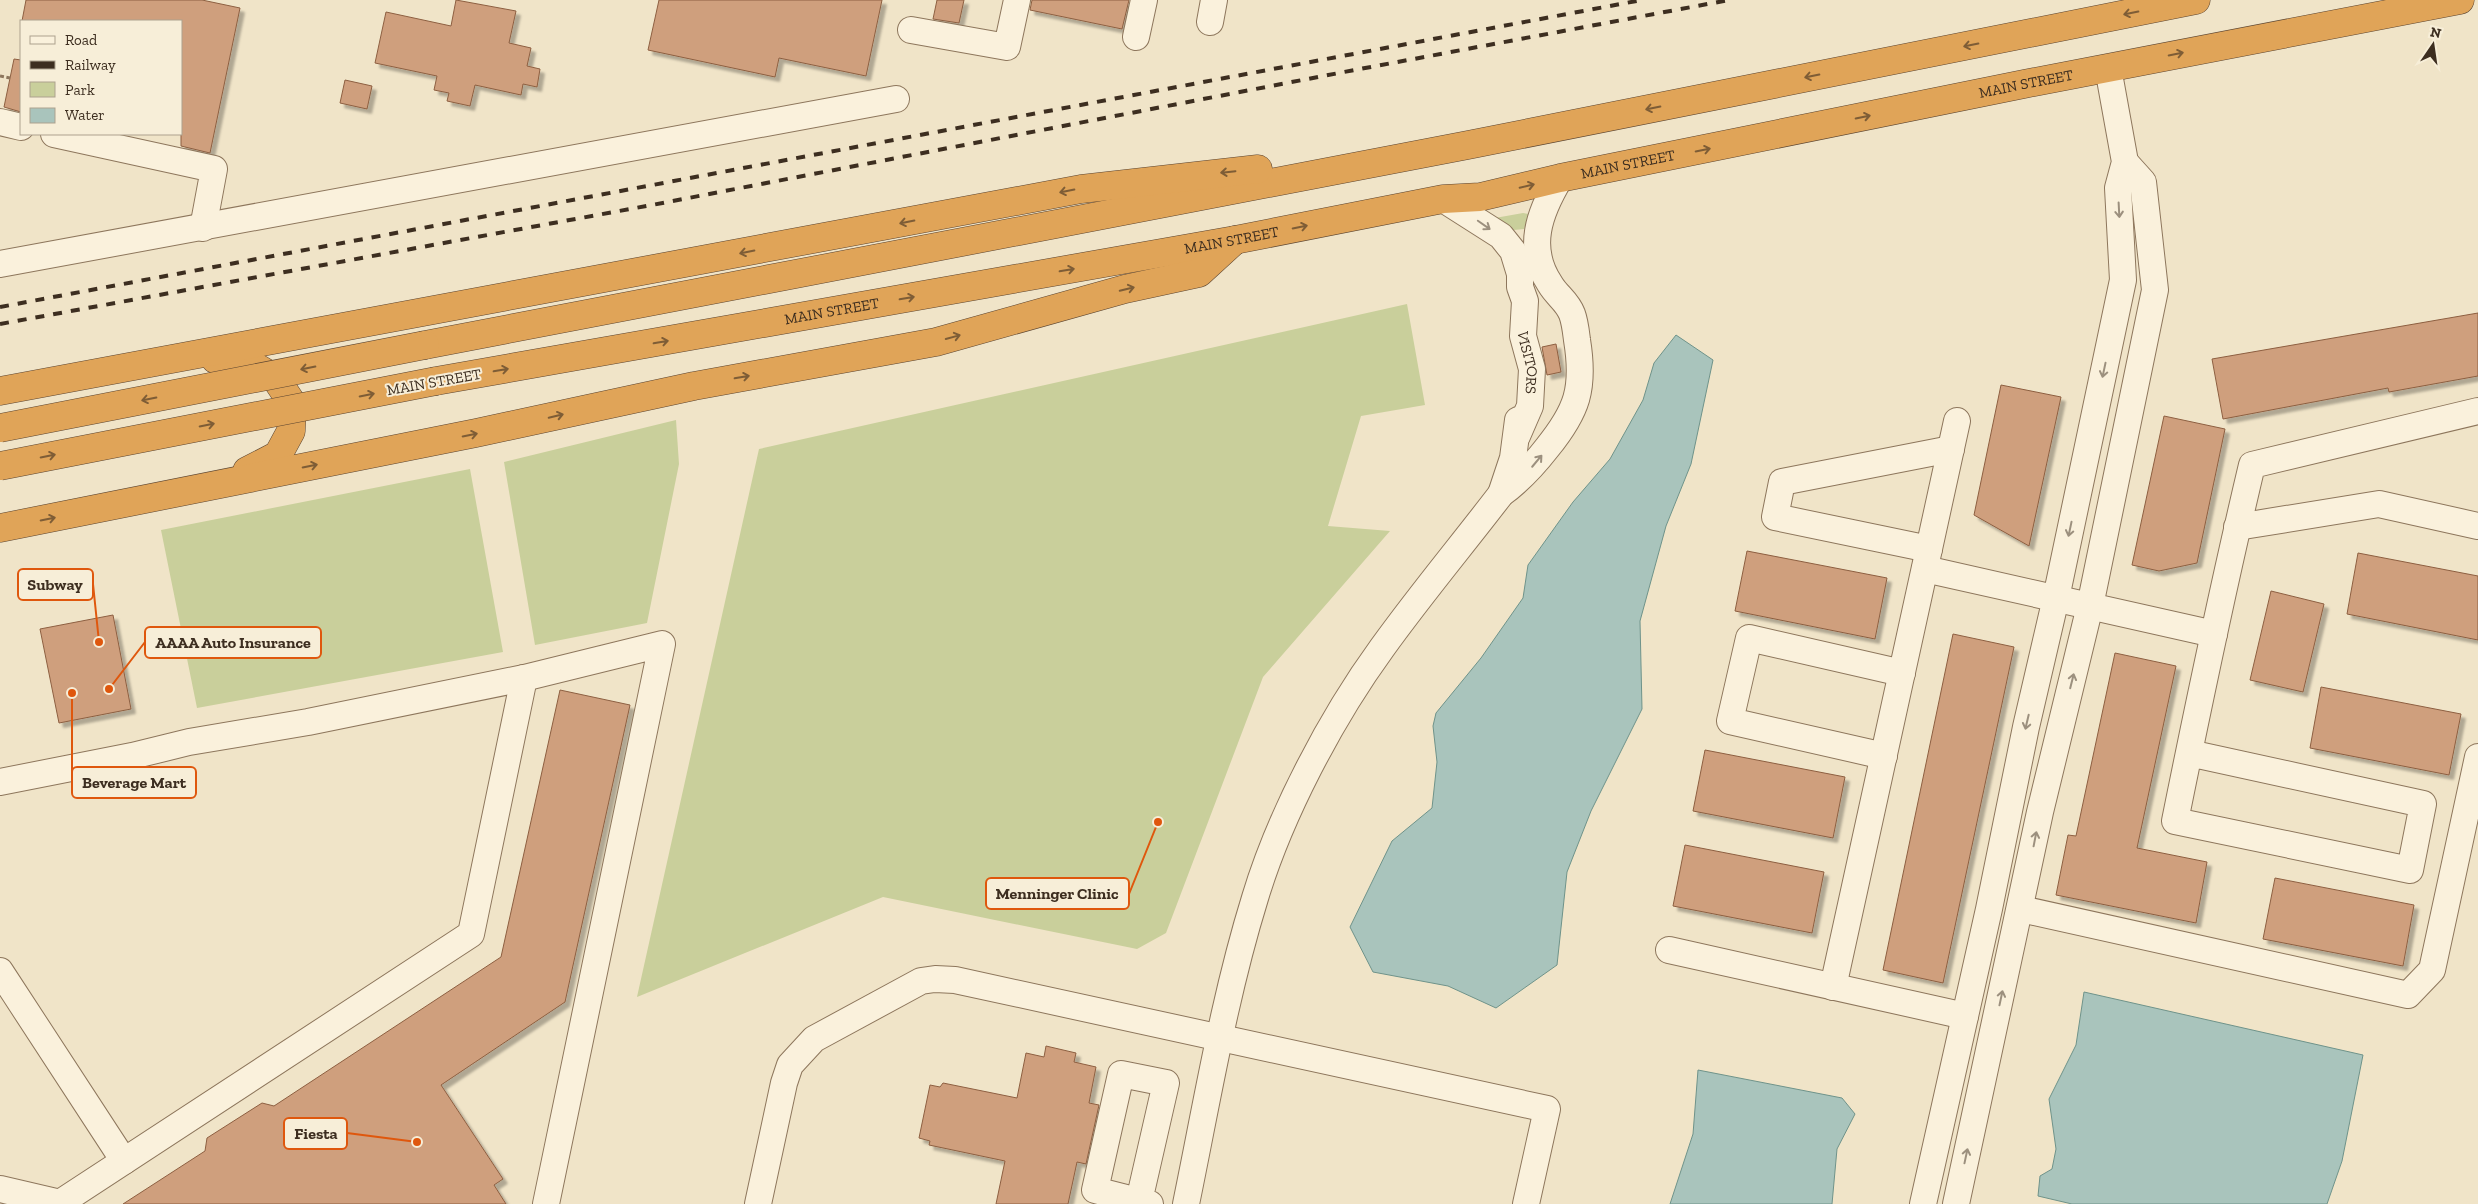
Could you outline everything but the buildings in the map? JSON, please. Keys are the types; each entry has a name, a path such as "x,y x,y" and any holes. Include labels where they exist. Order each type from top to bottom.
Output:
{"highway":[{"path":"0,428 1468,145 2196,0"},
{"name":"MAIN STREET","path":"0,466 436,382 1235,240 1443,199 1480,197 1560,178 2108,68 2460,0"},
{"path":"0,390 1081,188 1468,145"},
{"path":"0,528 500,428 694,386 936,342 1125,289 1199,273 1235,240"},
{"path":"143,364 240,358 276,379 282,387 292,403 291,431 278,455 223,484"}],"lane":[{"path":"911,30 1007,47 1016,0"},
{"path":"1136,37 1144,0"},
{"path":"1922,1204 1965,1016 2026,726 2056,598 2123,280 2118,188 2125,162 2108,68"},
{"path":"0,264 896,99"},
{"path":"0,122 20,127"},
{"path":"59,135 214,169 203,228"},
{"path":"1956,1204 2021,909 2040,812 2090,606 2155,290 2143,182 2125,162"},
{"path":"1501,494 1517,436 1515,373 1510,332 1513,298 1534,281 1538,228 1545,205 1560,178"},
{"path":"1186,1204 1221,1038 1255,897 1275,845 1322,744 1382,648 1501,494 1517,482 1562,429 1568,420 1579,389 1581,365 1574,317 1563,298 1534,281 1507,242 1479,221 1443,199"},
{"path":"2189,753 2423,804 2410,870 2175,820 2189,753 2214,634 2237,527 2252,465 2478,411"},
{"path":"1834,987 1957,421"},
{"path":"1951,448 1782,482 1775,516 2056,598 2214,634"},
{"path":"2237,527 2380,504 2478,526"},
{"path":"1884,756 1730,722 1749,638 1902,673"},
{"path":"0,782 132,756 189,742 308,722 524,678 662,644 546,1204"},
{"path":"0,1189 60,1202 471,934 524,678"},
{"path":"2021,909 2408,995 2432,970 2478,757"},
{"path":"1669,950 1965,1016"},
{"path":"0,971 124,1161"},
{"path":"758,1204 784,1084 790,1065 814,1039 921,981 935,978 956,980 1547,1108 1526,1204"},
{"path":"1121,1074 1166,1083 1145,1203 1095,1190 1121,1074"}],"path":[{"path":"0,76 10,78"}],"green space":[{"path":"1523,213 1529,214 1524,229 1514,230 1495,218"},
{"path":"1407,304 1425,405 1361,416 1328,526 1390,531 1263,677 1166,933 1137,949 883,897 637,997 759,449"},
{"path":"676,420 679,464 647,623 535,645 504,462"},
{"path":"470,469 503,652 197,708 161,530"}],"water":[{"path":"1676,335 1713,360 1691,464 1666,526 1640,621 1642,709 1591,811 1567,872 1557,965 1496,1008 1448,986 1373,972 1350,927 1392,841 1432,808 1437,762 1433,726 1436,713 1481,658 1523,598 1528,565 1573,502 1610,459 1643,400 1654,363"},
{"path":"2084,992 2363,1055 2342,1161 2327,1204 2072,1204 2038,1196 2040,1176 2052,1169 2056,1149 2049,1099 2076,1045"},
{"path":"1698,1070 1842,1098 1855,1114 1837,1149 1832,1204 1670,1204 1693,1134"}],"railway":[{"path":"0,307 1642,0"},
{"path":"0,324 652,205 1729,0"}],"place":[{"name":"Subway","path":"99,642"},
{"name":"AAAA Auto Insurance","path":"109,689"},
{"name":"Beverage Mart","path":"72,693"},
{"name":"Menninger Clinic","path":"1158,822"},
{"name":"Fiesta","path":"417,1142"}]}
